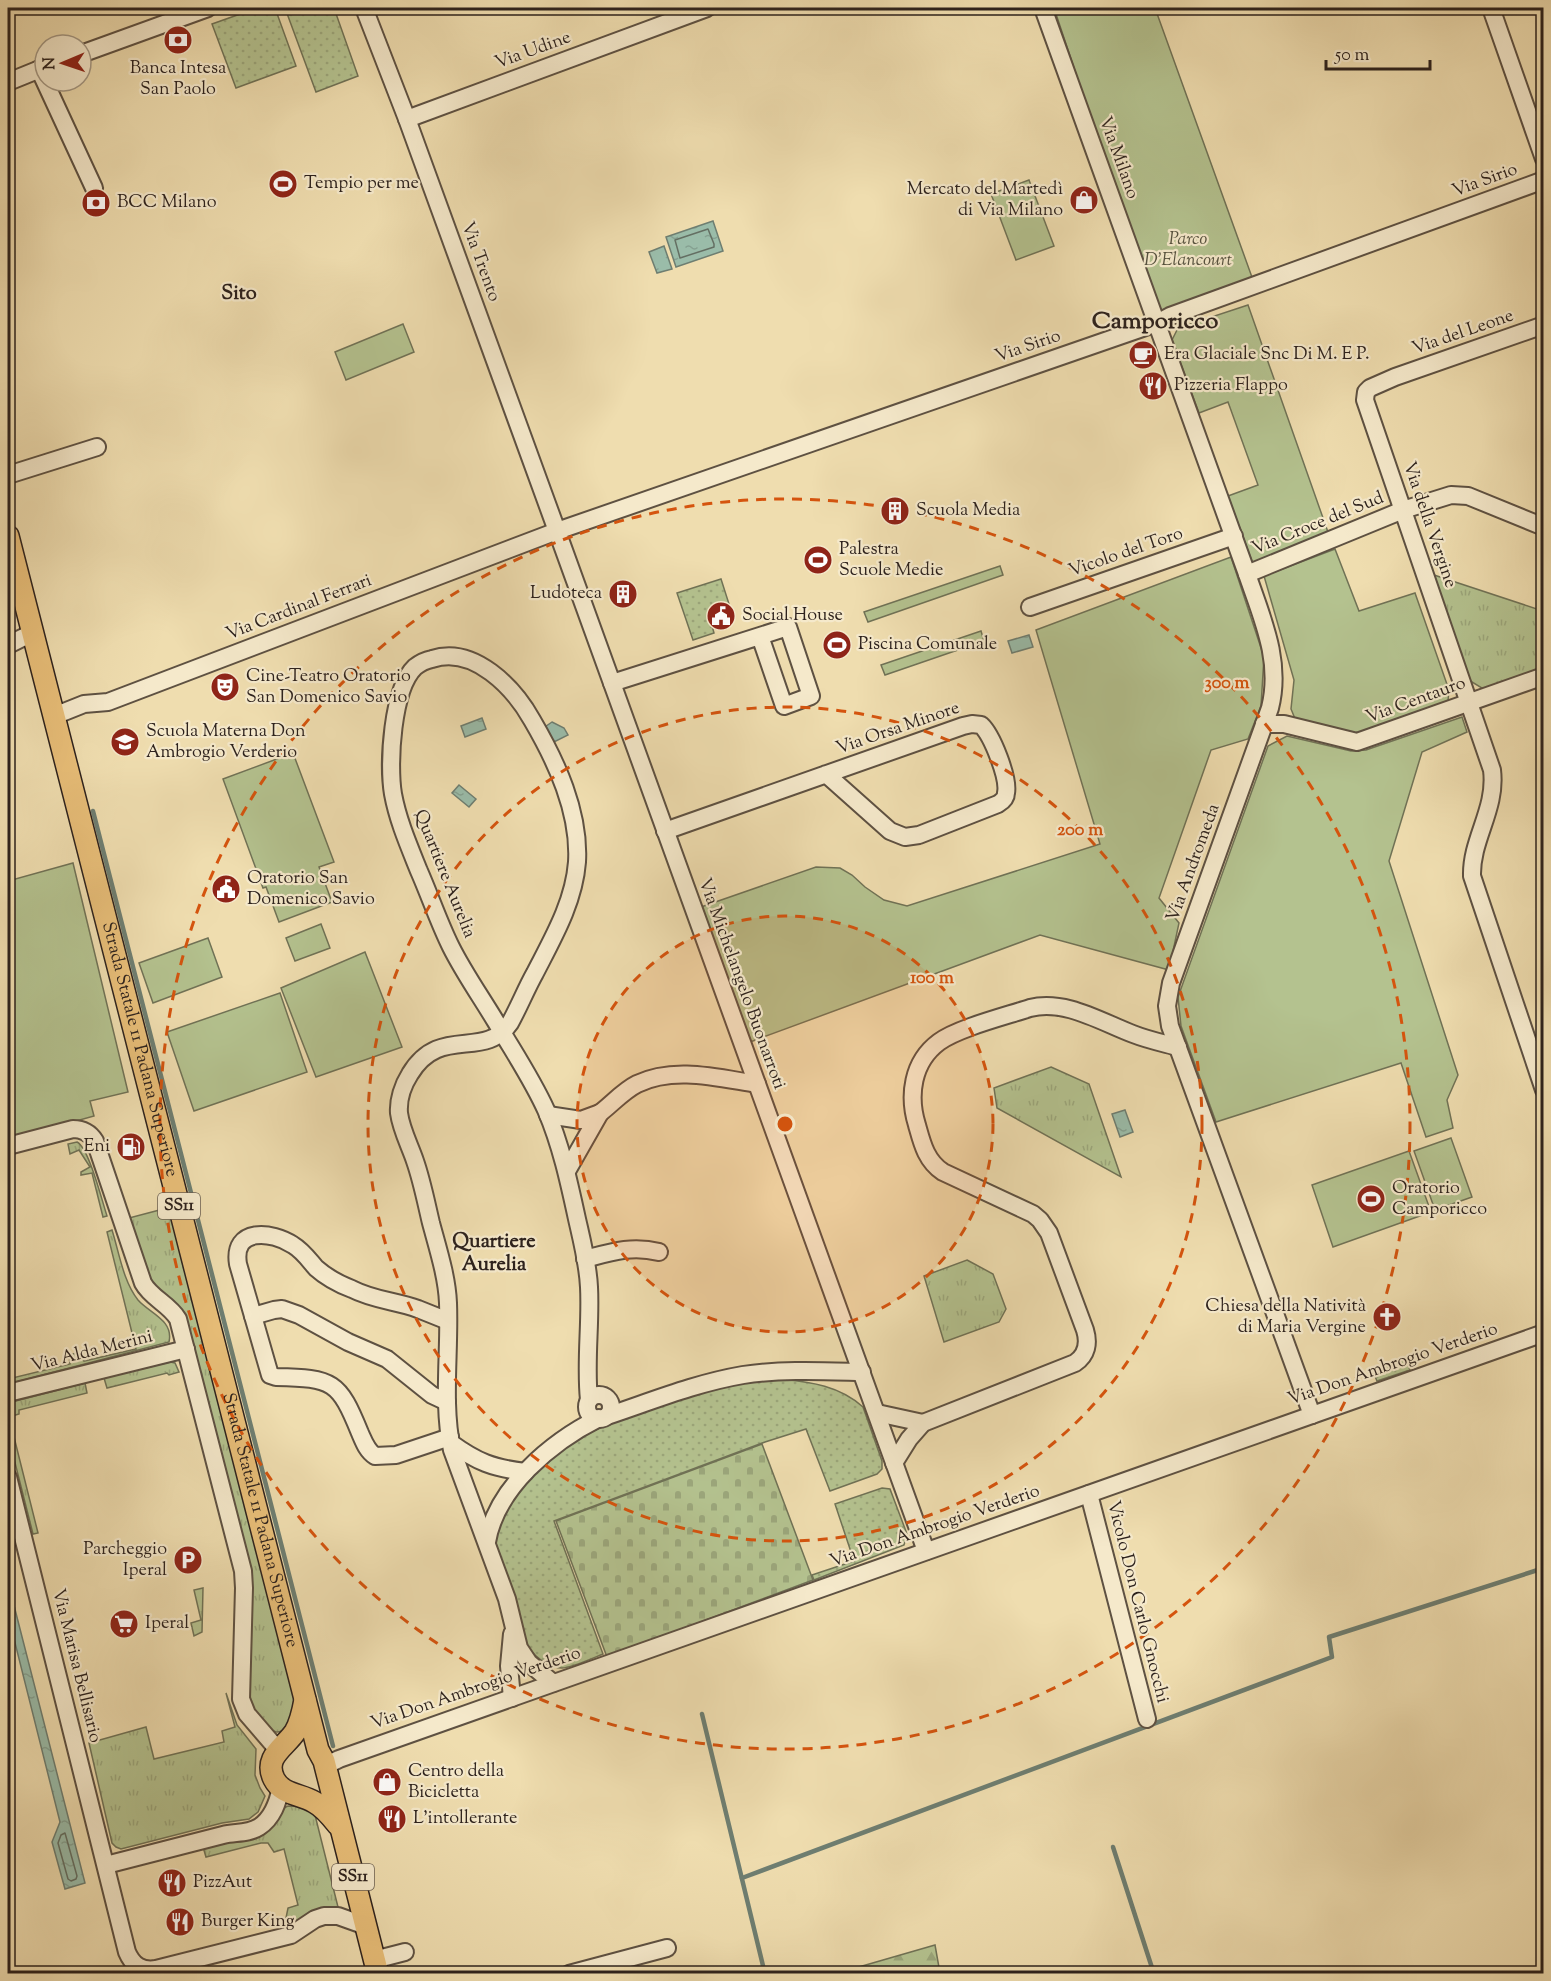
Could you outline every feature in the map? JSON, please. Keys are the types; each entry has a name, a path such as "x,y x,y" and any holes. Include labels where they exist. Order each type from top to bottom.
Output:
{"main road":[{"name":"SS11","path":"8,536 54,716"},
{"name":"Strada Statale 11 Padana Superiore","path":"54,716 305,1697 326,1761 376,1967"},
{"name":"Strada Statale 11 Padana Superiore","path":"305,1697 299,1725 273,1757 274,1779 287,1790 318,1804 341,1829"},
{"path":"282,1747 295,1741 304,1741 326,1761 321,1781 313,1790 303,1794 287,1790"}],"street":[{"path":"93,50 208,8"},
{"name":"Via Trento","path":"364,8 407,119 557,531"},
{"name":"Via Udine","path":"407,119 707,8"},
{"name":"Via Milano","path":"1043,8 1156,323"},
{"path":"1491,8 1544,159"},
{"path":"8,82 33,72"},
{"path":"53,93 94,188"},
{"name":"Via Sirio","path":"557,531 1156,323 1544,180"},
{"name":"Via Andromeda","path":"1156,323 1234,536 1268,637 1274,667 1274,692 1264,724 1169,989 1167,1006 1169,1021 1312,1414"},
{"name":"Via del Leone","path":"1395,377 1544,325"},
{"name":"Via della Vergine","path":"1395,377 1370,388 1365,400 1492,770 1493,787 1490,805 1473,857 1473,884 1544,1090"},
{"path":"8,475 97,447"},
{"name":"Via Croce del Sud","path":"1247,574 1403,510 1445,496 1463,495 1544,527"},
{"name":"Via Michelangelo Buonarroti","path":"557,531 926,1551"},
{"name":"Via Cardinal Ferrari","path":"54,716 84,704 108,702 557,531"},
{"name":"Vicolo del Toro","path":"1030,607 1234,536"},
{"path":"8,645 32,633"},
{"path":"612,683 760,636"},
{"name":"Quartiere Aurelia","path":"502,1033 512,1020 562,922 576,870 576,832 564,784 532,719 519,699 484,667 461,659 440,657 421,663 414,668 400,699 392,738 391,774 394,796 406,840 452,947 502,1033 535,1089 548,1115 567,1171 589,1288 589,1354 599,1406"},
{"name":"Via Centauro","path":"1264,724 1282,723 1357,742 1544,676"},
{"name":"Via Orsa Minore","path":"664,831 826,774 963,726 977,724 985,728 992,740 1007,791 1005,799 994,806 919,835 905,837 887,829 826,774"},
{"path":"894,1462 923,1423 1075,1363 1084,1353 1087,1341 1049,1233 1040,1220 1033,1214 943,1172 933,1164 927,1154 911,1100 914,1081 926,1057 936,1045 951,1035 1030,1008 1043,1006 1072,1010 1137,1036 1178,1047"},
{"path":"502,1033 490,1040 450,1045 429,1052 420,1059 410,1073 399,1103 400,1119 416,1164 448,1296 447,1402 450,1440 507,1599 512,1624 522,1653 529,1663 553,1683"},
{"path":"548,1115 581,1120 600,1113 628,1090 657,1077 687,1074 757,1084"},
{"path":"567,1171 600,1113"},
{"path":"8,1146 73,1129 85,1131 92,1137 143,1282 152,1295 177,1317 243,1571 241,1699 250,1717 282,1747"},
{"path":"448,1321 418,1309 373,1298 351,1289 323,1274 298,1248 285,1240 255,1235 244,1239 238,1247 238,1264 270,1374 276,1377 317,1380 337,1389 349,1407 367,1448 375,1456 396,1455 450,1440"},
{"path":"585,1259 624,1249 645,1248 659,1252"},
{"path":"253,1316 274,1310 299,1314 387,1359 432,1395 447,1402"},
{"name":"Via Don Ambrogio Verderio","path":"326,1761 512,1698 1544,1333"},
{"name":"Via Alda Merini","path":"8,1393 186,1349"},
{"path":"487,1543 493,1518 507,1494 525,1472 566,1438 599,1406 643,1402 744,1375 794,1371 862,1372"},
{"path":"877,1413 923,1423"},
{"path":"450,1440 474,1459 490,1466 525,1472"},
{"name":"Via Marisa Bellisario","path":"8,1477 127,1952 133,1963 144,1969 156,1969 291,1935 315,1919 324,1916 338,1916 366,1926"},
{"name":"Vicolo Don Carlo Gnocchi","path":"1089,1494 1147,1719"},
{"path":"512,1624 509,1666 512,1698"},
{"path":"106,1865 225,1834 254,1830 269,1818 287,1790"},
{"path":"569,1974 667,1948"},
{"path":"376,1967 405,1952"}],"green space":[{"path":"257,8 275,8 296,66 236,88 212,24"},
{"path":"285,8 334,8 358,76 316,92"},
{"name":"Parco D'Elancourt","path":"1054,8 1155,8 1253,280 1157,317"},
{"path":"1029,180 1054,246 1016,260 991,194"},
{"path":"1248,305 1329,535 1253,564 1228,496 1258,485 1228,402 1199,413 1172,340 1178,328"},
{"path":"403,324 414,352 346,380 335,352"},
{"path":"1335,549 1359,611 1415,593 1449,690 1448,701 1353,735 1296,721 1291,709 1294,680 1264,576"},
{"path":"1231,557 1264,657 1261,706 1248,739 1211,750 1159,898 1179,923 1169,970 1040,935 750,1042 701,907 816,867 840,868 884,900 907,906 1100,844 1036,630"},
{"path":"1000,566 1003,575 868,622 864,612"},
{"path":"1434,575 1543,611 1543,667 1485,690 1467,679"},
{"path":"721,579 729,604 708,611 714,633 693,640 677,593"},
{"path":"981,631 984,641 885,675 881,665"},
{"path":"1462,717 1467,732 1422,752 1389,861 1458,1075 1447,1100 1453,1128 1426,1137 1401,1063 1216,1122 1181,1026 1178,997 1268,746 1287,736 1351,751 1366,750"},
{"path":"293,753 334,862 319,867 332,902 279,922 266,887 263,888 223,779"},
{"path":"73,863 128,1092 90,1101 94,1116 8,1140 8,881"},
{"path":"321,924 330,948 295,961 286,938"},
{"path":"208,938 222,977 153,1003 139,963"},
{"path":"365,952 402,1047 316,1077 281,988"},
{"path":"280,993 307,1072 194,1111 167,1032"},
{"path":"1051,1067 1089,1084 1121,1177 997,1108 994,1088"},
{"name":"Oratorio Camporicco","path":"1451,1138 1472,1197 1435,1210 1414,1151"},
{"path":"77,1142 86,1154 107,1216 103,1217 92,1173 81,1175 81,1172 90,1167 79,1150 70,1154 68,1144"},
{"name":"Oratorio Camporicco","path":"1409,1151 1431,1212 1333,1247 1312,1185"},
{"path":"171,1207 294,1699 290,1726 279,1732 269,1727 249,1700 249,1566 187,1321 180,1310 151,1282 129,1218"},
{"path":"112,1230 122,1266 133,1292 143,1305 164,1322 170,1334 169,1342 8,1384 8,1379 70,1364 69,1355 81,1352 84,1361 136,1349 107,1232"},
{"path":"967,1260 993,1274 1006,1309 999,1322 944,1342 924,1276"},
{"path":"1405,1358 1410,1370 1377,1381 1372,1369"},
{"path":"170,1362 175,1363 179,1372 107,1388 104,1378"},
{"path":"781,1379 825,1386 845,1394 863,1407 882,1461 882,1469 877,1474 830,1491 806,1429 765,1442 554,1521 603,1654 562,1668 547,1663 533,1653 526,1646 492,1538 523,1479 577,1439 633,1412 728,1383"},
{"path":"85,1383 87,1393 19,1410 19,1414 9,1417 38,1533 33,1534 8,1435 8,1403"},
{"path":"762,1444 813,1580 607,1657 556,1521"},
{"path":"882,1488 890,1489 907,1534 904,1545 814,1580 812,1575 854,1561 835,1504"},
{"path":"203,1588 202,1632 194,1636 191,1623 201,1620 194,1590"},
{"path":"226,1693 237,1725 256,1749 255,1775 265,1796 258,1812 249,1819 222,1823 121,1849 116,1847 112,1843 89,1743 146,1727 154,1759 224,1742 222,1731 235,1727"},
{"path":"288,1806 307,1807 314,1811 339,1911 280,1932 277,1923 286,1918 288,1908 298,1905 284,1849 274,1852 268,1843 261,1843 206,1857 203,1847"},
{"path":"935,1945 940,1973 838,1973"}],"water":[{"path":"713,221 723,251 676,267 666,237"},
{"path":"664,246 672,269 657,273 649,252"},
{"path":"1029,635 1033,647 1012,653 1008,641"},
{"path":"482,718 486,729 465,737 461,726"},
{"path":"552,722 564,728 568,735 550,744 542,729"},
{"path":"459,785 476,799 469,807 452,793"},
{"path":"1125,1110 1133,1132 1120,1137 1112,1114"},
{"path":"8,1582 85,1883 65,1889 52,1842 60,1822 8,1615"}],"waterway":[{"path":"93,811 333,1746"},
{"path":"742,1878 1332,1657 1329,1637 1544,1568"},
{"path":"702,1714 765,1974"},
{"path":"1113,1847 1154,1974"}],"place":[{"name":"Banca Intesa San Paolo","path":"178,40"},
{"name":"Tempio per me","path":"283,184"},
{"name":"Mercato del Martedì di Via Milano","path":"1084,200"},
{"name":"BCC Milano","path":"96,203"},
{"name":"Era Glaciale Snc Di M. E P.","path":"1143,355"},
{"name":"Pizzeria Flappo","path":"1153,386"},
{"name":"Scuola Media","path":"895,511"},
{"name":"Palestra Scuole Medie","path":"818,560"},
{"name":"Ludoteca","path":"623,594"},
{"name":"Social House","path":"721,616"},
{"name":"Piscina Comunale","path":"837,645"},
{"name":"Cine-Teatro Oratorio San Domenico Savio","path":"225,687"},
{"name":"Scuola Materna Don Ambrogio Verderio","path":"125,742"},
{"name":"Oratorio San Domenico Savio","path":"226,889"},
{"name":"Eni","path":"131,1147"},
{"name":"Oratorio Camporicco","path":"1371,1199"},
{"name":"Chiesa della Natività di Maria Vergine","path":"1387,1317"},
{"name":"Parcheggio Iperal","path":"188,1560"},
{"name":"Iperal","path":"124,1624"},
{"name":"Centro della Bicicletta","path":"387,1782"},
{"name":"L'intollerante","path":"392,1819"},
{"name":"PizzAut","path":"172,1883"},
{"name":"Burger King","path":"180,1922"}],"district":[{"name":"Sito","path":"239,294"},
{"name":"Camporicco","path":"1155,322"},
{"name":"Quartiere Aurelia","path":"494,1254"}]}
